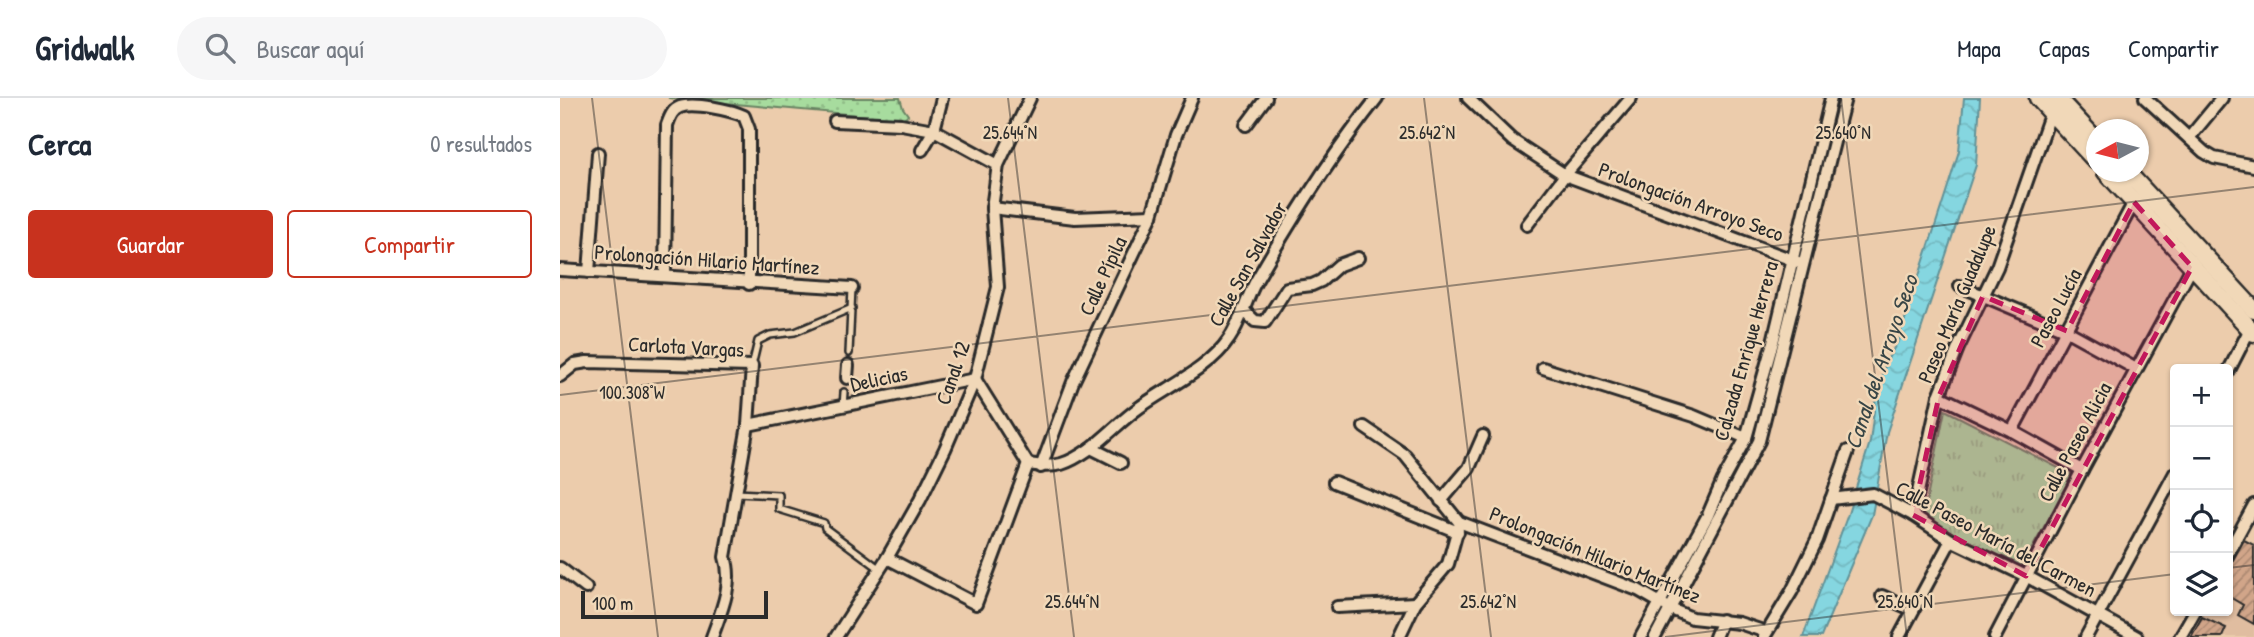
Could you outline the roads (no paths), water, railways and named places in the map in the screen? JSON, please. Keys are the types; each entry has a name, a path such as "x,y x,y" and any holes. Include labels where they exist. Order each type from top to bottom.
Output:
{"street":[{"path":"922,150 934,130 942,98"},
{"name":"Canal 12","path":"836,637 887,558 946,449 975,379 998,287 992,208 998,164 1030,98"},
{"name":"Calle Pípila","path":"1041,467 1073,382 1152,215 1176,135 1192,98"},
{"path":"1246,125 1266,98"},
{"name":"Calle San Salvador","path":"1041,467 1061,466 1091,448 1140,407 1216,354 1230,338 1255,283 1334,156 1377,98"},
{"name":"Prolongación Arroyo Seco","path":"1468,98 1512,140 1565,175 1798,262"},
{"path":"1527,225 1565,175 1631,98"},
{"name":"Calzada Enrique Herrera","path":"1655,637 1717,521 1732,487 1759,441 1831,98"},
{"name":"Calzada Enrique Herrera","path":"1641,637 1708,515 1746,438 1845,98"},
{"path":"2038,98 2054,103 2086,131"},
{"path":"2145,98 2214,158 2254,166"},
{"path":"2189,138 2222,98"},
{"path":"2054,103 2086,147"},
{"name":"Paseo María Guadalupe","path":"1913,515 1939,396 1958,348 1997,267 2054,103"},
{"path":"665,276 666,141 671,114 678,107 688,106 732,110 744,116 749,129 749,284"},
{"path":"835,121 901,124 934,130 998,164"},
{"path":"589,272 598,153"},
{"path":"2115,182 2252,331 2233,364"},
{"path":"2136,182 2254,310"},
{"name":"Paseo Lucía","path":"2011,431 2134,202"},
{"path":"992,208 1075,218 1152,215"},
{"path":"1243,310 1255,321 1265,321 1287,288 1312,285 1321,281 1331,269 1358,258"},
{"name":"Calle Paseo Alicia","path":"1995,637 2192,267"},
{"name":"Prolongación Hilario Martínez","path":"560,270 749,284 852,288"},
{"path":"1959,285 2067,331 2136,369"},
{"path":"847,378 849,359"},
{"name":"Carlota Vargas","path":"560,376 575,364 587,362 752,366 748,425 725,557 729,569 727,590 712,637"},
{"path":"1543,368 1694,416 1746,438"},
{"path":"975,379 1028,464 1041,467"},
{"name":"Delicias","path":"748,425 975,379"},
{"path":"1939,396 2082,470"},
{"name":"Prolongación Hilario Martínez","path":"1364,428 1405,455 1458,527 1639,590 1692,618 1740,622 1765,635"},
{"path":"1441,501 1456,487 1469,468 1483,436"},
{"path":"1091,448 1121,463"},
{"path":"1765,635 1804,567 1848,451"},
{"path":"887,558 976,604 1028,464"},
{"path":"1335,482 1458,527 1448,564 1415,603 1399,637"},
{"path":"2086,637 2170,482"},
{"name":"Calle Paseo María del Carmen","path":"1832,499 1873,494 1913,515 1951,540 2026,576 2137,637"},
{"path":"2233,547 2250,525 2254,505"},
{"path":"1899,637 1951,540"},
{"path":"560,568 586,588"},
{"path":"1882,596 1913,610"},
{"path":"1337,607 1415,603"},
{"path":"2180,637 2192,616"},
{"path":"1715,637 1722,620"}],"lane":[{"path":"849,359 852,288"},
{"path":"752,366 758,341 770,335 794,332 852,308"},
{"path":"838,407 844,393"},
{"path":"736,492 779,495 779,509 824,523 825,528 880,569"}],"water":[{"path":"1964,98 1980,98 1976,165 1887,432 1872,515 1821,637 1803,637 1848,514 1870,442 1875,403 1886,362 1898,341 1959,151"}],"water label":[{"name":"Canal del Arroyo Seco","path":"1881,362"}]}
